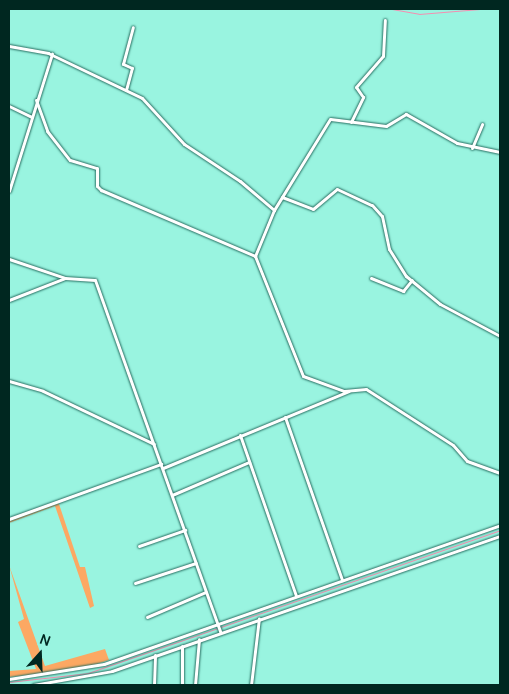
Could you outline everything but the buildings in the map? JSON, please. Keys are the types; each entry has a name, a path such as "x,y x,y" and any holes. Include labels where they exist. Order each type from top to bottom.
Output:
{"street":[{"path":"351,122 363,97 356,87 383,56 385,20"},
{"path":"126,90 132,68 123,64 133,27"},
{"path":"9,46 52,54 126,90 154,108 184,144 240,181 274,210"},
{"path":"9,191 52,54"},
{"path":"36,100 47,131 70,160 97,168 101,190 255,256"},
{"path":"9,106 32,117"},
{"path":"500,152 472,148 406,114 388,126 330,119 274,210 255,256 300,374 322,385 349,391 370,392 453,445 467,461 500,473"},
{"path":"472,148 482,124"},
{"path":"9,172 14,174"},
{"path":"282,197 313,209 337,189 372,205 383,218 396,262 412,280 440,304 499,334"},
{"path":"9,259 65,278 95,280 219,628"},
{"path":"9,300 65,278"},
{"path":"371,278 403,291 412,280"},
{"path":"9,381 43,391 154,444"},
{"path":"9,519 162,466 349,391"},
{"path":"285,417 342,580"},
{"path":"240,435 296,596"},
{"path":"172,495 249,462"},
{"path":"33,685 91,677 182,646 219,628 296,596 500,525"},
{"path":"139,546 185,530"},
{"path":"9,679 86,670 219,628 259,618 500,536"},
{"path":"136,583 196,563"},
{"path":"147,617 206,592"},
{"path":"250,685 259,618"},
{"path":"195,685 199,639"},
{"path":"182,646 182,685"},
{"path":"154,685 155,655"}],"shaded area":[{"path":"58,501 80,567 85,567 94,606 90,608 55,506 9,523 9,519"},
{"path":"9,565 45,666 105,649 109,660 79,670 9,677 9,671 36,669 18,622 24,619"}],"waterway":[{"path":"392,9 419,14 480,9"},
{"path":"9,682 88,673 500,530"}]}
